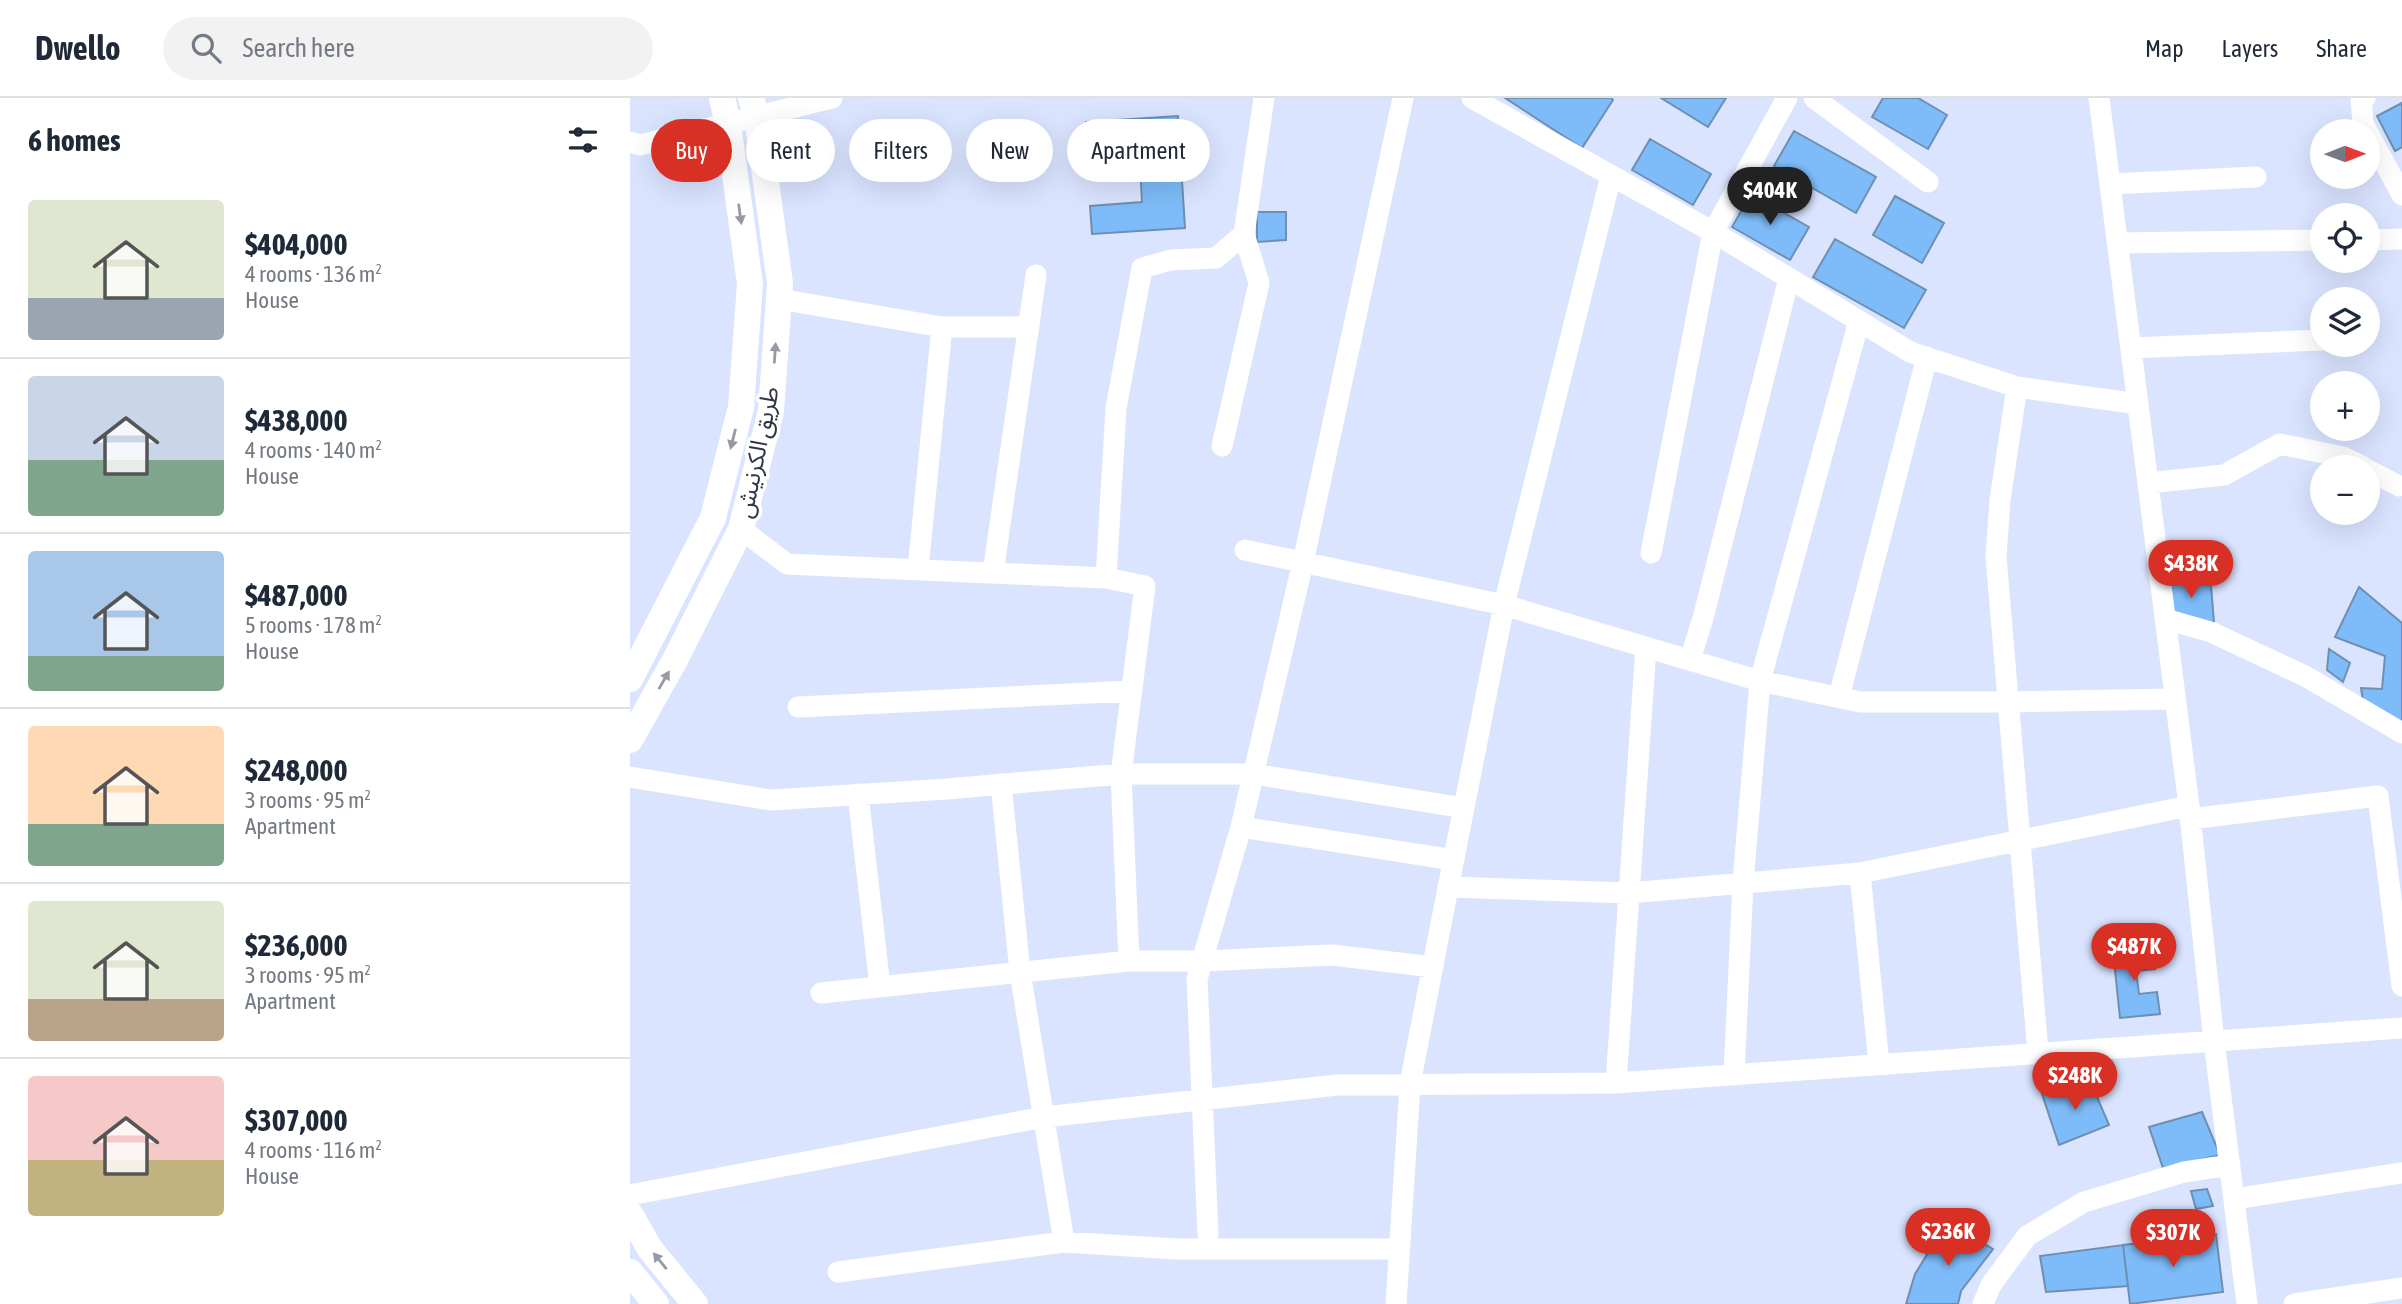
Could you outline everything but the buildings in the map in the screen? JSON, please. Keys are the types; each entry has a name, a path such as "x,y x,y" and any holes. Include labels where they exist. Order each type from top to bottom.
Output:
{"main road":[{"name":"طريق الكرنيش","path":"722,98 727,119"},
{"name":"طريق الكرنيش","path":"630,740 675,660 741,529 771,411 780,283 754,108"},
{"name":"طريق الكرنيش","path":"630,680 713,518 741,407 750,284 732,153"},
{"path":"630,1214 650,1249 695,1304"},
{"path":"630,1272 656,1304"}],"street":[{"path":"732,122 754,108 832,98"},
{"path":"1222,446 1259,283 1244,234 1264,98"},
{"path":"1208,1234 1197,979 1254,774 1404,98"},
{"path":"1472,98 1713,232 1910,352 2017,387 2138,404"},
{"path":"1651,553 1713,232 1787,98"},
{"path":"1814,98 1928,182"},
{"path":"2099,98 2190,813 2214,1041 2248,1304"},
{"path":"2363,119 2361,100 2365,98"},
{"path":"630,142 640,145 651,142"},
{"path":"2380,155 2402,195"},
{"path":"1396,1304 1410,1084 1504,605 1611,176"},
{"path":"2109,184 2256,177"},
{"path":"1106,578 1116,408 1142,268 1171,260 1216,258 1244,234"},
{"path":"2380,240 2402,239"},
{"path":"2117,243 2310,240"},
{"path":"993,573 1036,275"},
{"path":"1690,660 1789,278"},
{"path":"779,299 942,327 1029,327"},
{"path":"1734,1075 1743,882 1760,681 1859,321"},
{"path":"918,569 942,327"},
{"path":"2131,348 2310,341"},
{"path":"1839,697 1927,357"},
{"path":"2017,387 2000,500 1996,557 2038,1053"},
{"path":"2148,483 2224,475 2280,444 2333,455"},
{"path":"2380,476 2399,486"},
{"path":"741,529 787,564 1106,578 1145,586 1121,774 1129,961"},
{"path":"1245,550 1504,605 1760,681 1860,702 2175,699"},
{"path":"2165,620 2211,632 2305,676 2402,733"},
{"path":"1616,1083 1646,647"},
{"path":"798,707 1132,691"},
{"path":"630,776 771,800 1121,774 1254,774 1464,808"},
{"path":"1001,784 1020,972 1064,1242"},
{"path":"858,794 880,987"},
{"path":"1448,887 1629,893 1860,873 2020,840 2190,813 2378,796 2402,986"},
{"path":"1241,827 1454,860"},
{"path":"1860,873 1879,1064"},
{"path":"821,993 1129,961 1203,961 1332,955 1433,967"},
{"path":"630,1195 1044,1117 1337,1085 1616,1083 2402,1028"},
{"path":"1983,1304 1992,1285 2027,1236 2084,1202 2184,1172 2230,1165"},
{"path":"2234,1199 2402,1173"},
{"path":"838,1272 1064,1242 1176,1249 1399,1249"},
{"path":"2294,1304 2402,1288"}]}
